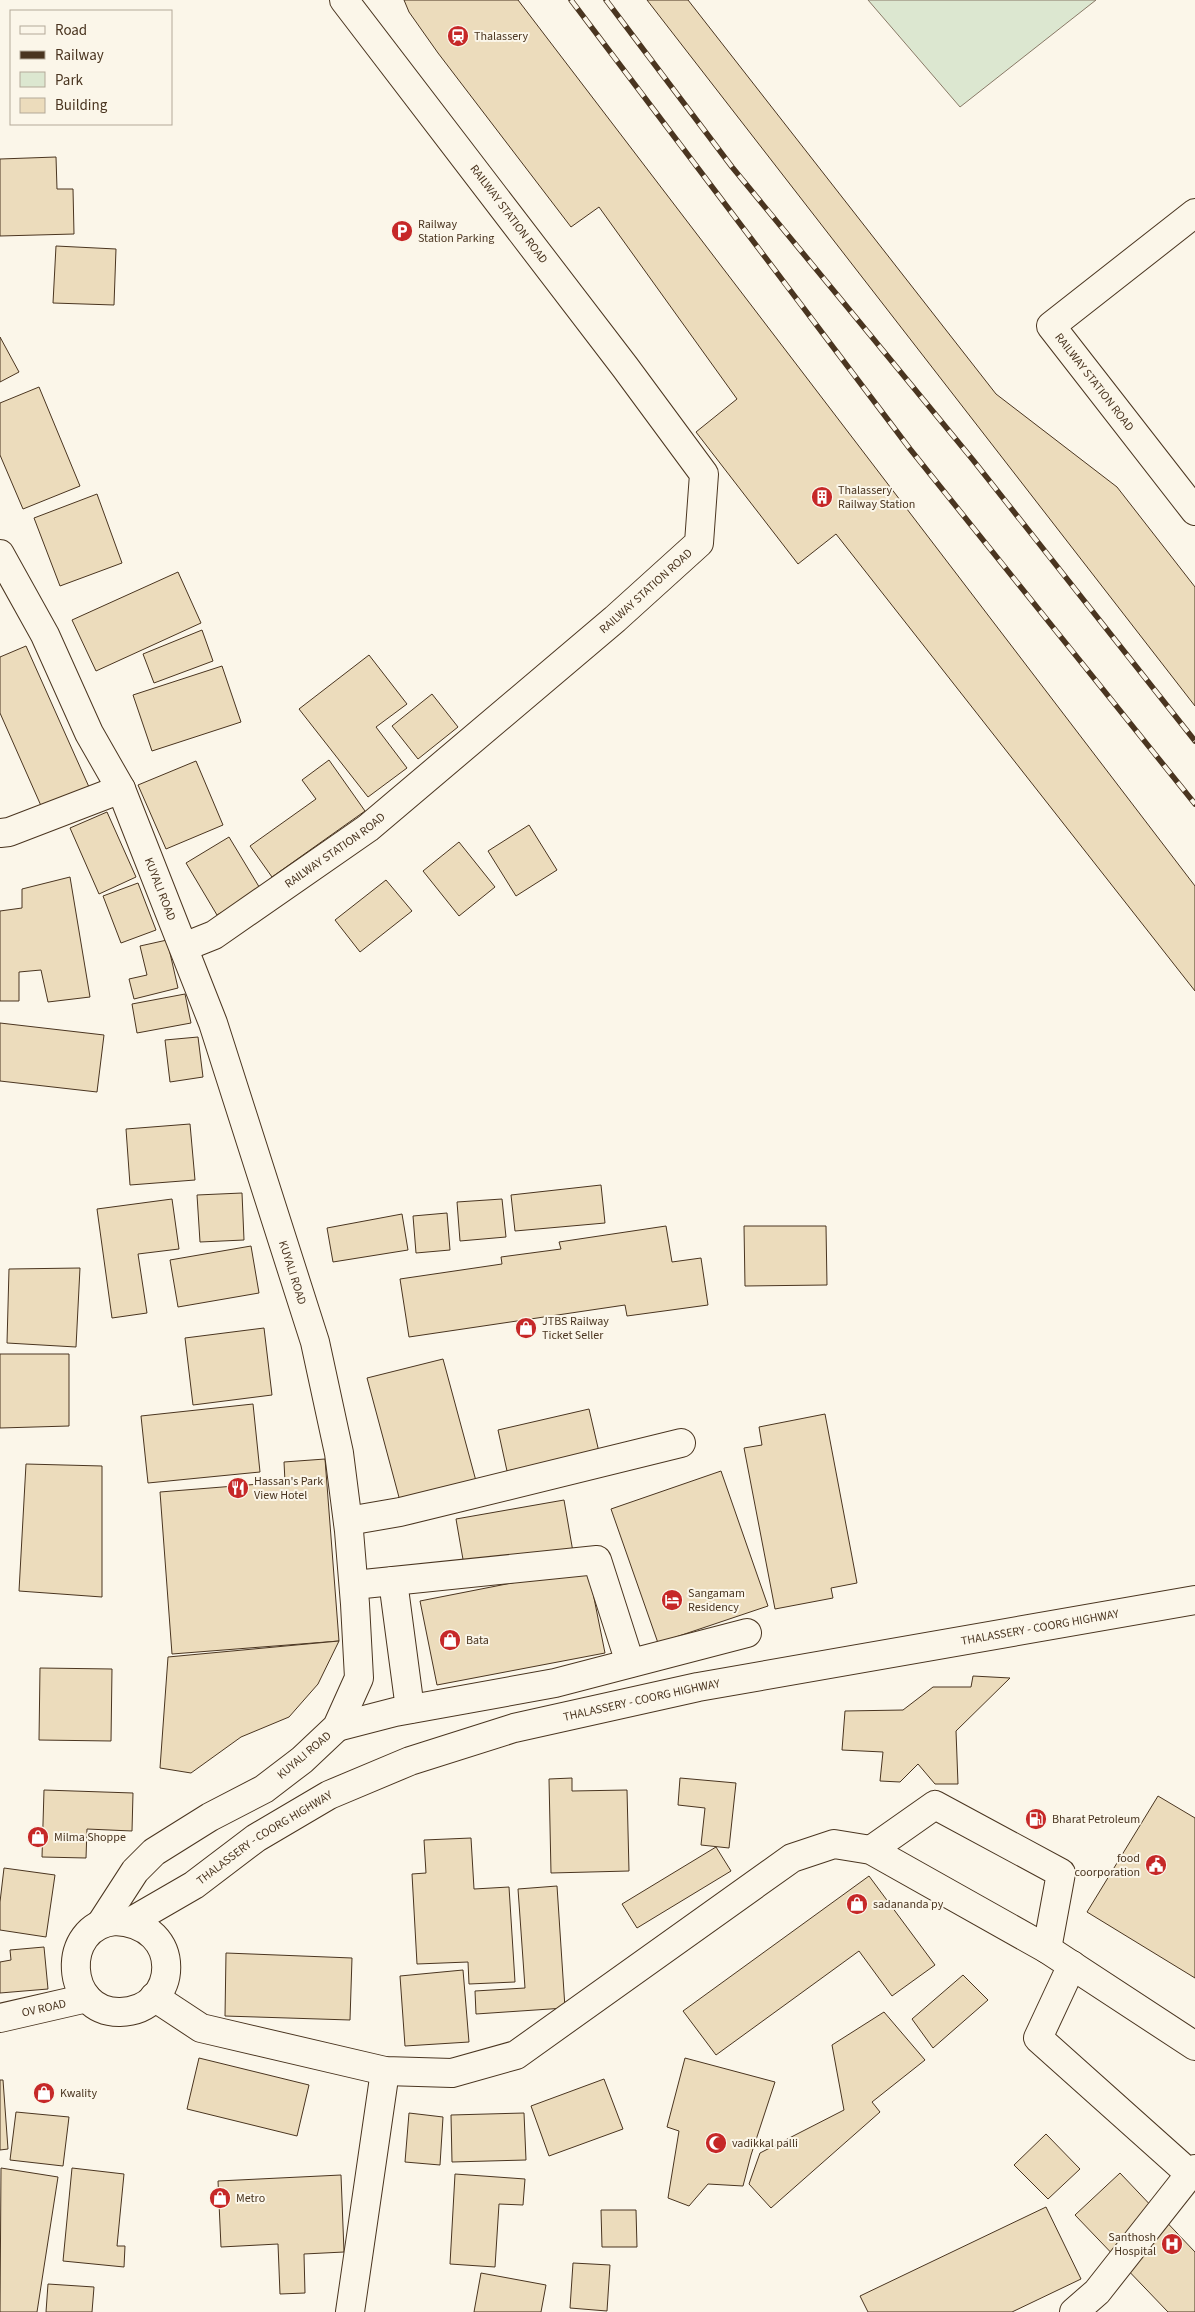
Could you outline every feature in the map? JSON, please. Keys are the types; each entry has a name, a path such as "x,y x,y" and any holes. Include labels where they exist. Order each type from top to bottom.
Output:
{"main road":[{"name":"RAILWAY STATION ROAD","path":"184,947 214,935 368,828 615,619 699,543 704,474 614,351 344,0"},
{"name":"RAILWAY STATION ROAD","path":"1195,213 1051,326 1195,511"},
{"name":"KUYALI ROAD","path":"0,554 45,635 89,733 121,789 213,1023 315,1342 339,1453 354,1585 359,1678 337,1727 302,1760 264,1789 210,1817 154,1852 135,1870 102,1922"},
{"path":"0,833 9,832 121,789"},
{"path":"348,1521 400,1512 681,1443"},
{"path":"354,1585 597,1560 630,1663"},
{"path":"393,1581 410,1708"},
{"name":"THALASSERY - COORG HIGHWAY","path":"130,1922 194,1885 256,1838 329,1795 410,1761 514,1728 698,1687 1195,1600"},
{"path":"337,1727 410,1708 555,1683 747,1633"},
{"path":"871,1850 935,1805 1061,1873 1047,1949"},
{"path":"164,1950 156,1938 145,1928 130,1922 102,1922 80,1946 75,1960 76,1976 87,1998 104,2009 158,2023 202,2028 385,2071 452,2073 516,2055 792,1858 834,1844 871,1850 1047,1949 1195,2046"},
{"path":"118,2012 136,2010 147,2004 165,1980 164,1950 173,1920 194,1885"},
{"path":"1072,1965 1038,2038 1193,2171 1100,2302 1074,2312"},
{"path":"154,1997 202,2028"},
{"name":"OV ROAD","path":"0,2018 87,1998"},
{"path":"350,2312 385,2071"}],"green space":[{"path":"868,0 1096,0 960,107"}],"building":[{"name":"Thalassery Railway Station","path":"404,0 518,0 1195,886 1195,991 836,534 798,564 696,432 737,399 599,207 571,227 438,53 409,12"},
{"path":"647,0 688,0 996,394 1117,487 1195,587 1195,706"},
{"path":"56,157 57,189 73,189 74,234 0,236 0,159"},
{"path":"56,246 116,249 114,305 53,303"},
{"path":"0,337 19,372 0,382"},
{"path":"39,387 80,486 23,509 0,455 0,403"},
{"path":"97,494 122,563 60,586 34,518"},
{"path":"178,572 201,623 96,671 72,620"},
{"path":"202,630 213,661 154,683 143,654"},
{"path":"26,646 89,787 42,808 0,713 0,657"},
{"path":"369,655 407,704 376,727 407,768 368,797 299,709"},
{"path":"222,666 241,722 152,751 133,695"},
{"path":"432,694 458,727 418,759 392,726"},
{"path":"329,760 365,811 272,877 250,846 316,799 302,780"},
{"path":"196,761 223,825 166,849 138,785"},
{"path":"107,812 136,877 99,894 70,828"},
{"path":"529,825 557,870 516,896 488,851"},
{"path":"229,837 261,890 217,915 186,863"},
{"path":"459,842 495,887 459,916 423,871"},
{"path":"70,877 90,997 48,1002 41,970 19,972 19,1001 0,1001 0,911 22,908 22,889"},
{"path":"386,880 412,911 360,952 335,920"},
{"path":"138,883 156,930 121,943 103,896"},
{"path":"167,940 178,988 134,999 129,979 147,975 140,946"},
{"path":"185,994 191,1023 137,1033 132,1004"},
{"path":"0,1023 104,1035 97,1092 0,1081"},
{"path":"198,1037 203,1077 170,1082 165,1040"},
{"path":"190,1124 195,1180 130,1185 126,1129"},
{"path":"601,1185 605,1223 515,1231 511,1195"},
{"path":"242,1193 244,1240 200,1242 197,1195"},
{"path":"172,1199 179,1249 138,1254 147,1313 112,1318 97,1209"},
{"path":"502,1199 506,1237 460,1241 457,1202"},
{"path":"447,1213 450,1250 416,1253 413,1216"},
{"path":"402,1214 408,1250 333,1262 327,1228"},
{"path":"666,1226 672,1262 701,1258 708,1305 627,1316 625,1305 409,1337 400,1279 502,1264 501,1257 561,1249 559,1242"},
{"path":"744,1226 826,1226 827,1285 745,1286"},
{"path":"251,1246 259,1293 178,1307 170,1260"},
{"path":"80,1268 76,1347 7,1343 9,1269"},
{"path":"264,1328 272,1395 193,1405 185,1338"},
{"path":"0,1354 69,1354 69,1426 0,1428"},
{"path":"443,1359 476,1481 400,1501 367,1378"},
{"path":"253,1404 260,1472 148,1483 141,1416"},
{"path":"589,1409 599,1452 507,1471 498,1430"},
{"path":"825,1414 857,1583 831,1588 833,1598 775,1609 744,1448 762,1445 759,1427"},
{"path":"325,1459 339,1641 172,1654 160,1492 285,1482 284,1462"},
{"path":"26,1464 102,1466 102,1597 19,1591"},
{"path":"721,1471 768,1606 658,1643 611,1509"},
{"path":"564,1500 573,1552 465,1571 456,1519"},
{"path":"588,1568 605,1653 437,1685 420,1601"},
{"path":"339,1641 318,1684 289,1717 241,1737 191,1773 160,1768 168,1657"},
{"path":"40,1668 112,1669 111,1741 39,1740"},
{"path":"973,1676 1010,1678 956,1731 958,1784 935,1784 918,1764 900,1782 880,1781 883,1752 842,1750 845,1711 903,1710 933,1687 971,1687"},
{"path":"572,1778 572,1791 627,1790 629,1871 551,1873 549,1779"},
{"path":"680,1778 736,1783 729,1848 701,1845 705,1808 678,1805"},
{"path":"44,1790 133,1793 132,1831 87,1829 86,1858 42,1857"},
{"name":"food coorporation","path":"1158,1796 1195,1818 1195,1978 1087,1912"},
{"path":"471,1838 474,1889 509,1887 515,1982 469,1984 468,1962 417,1964 412,1874 426,1873 424,1840"},
{"path":"716,1847 731,1871 637,1928 622,1904"},
{"path":"4,1868 55,1875 46,1937 0,1930 0,1902"},
{"path":"869,1876 935,1965 892,1996 859,1951 716,2055 683,2011"},
{"path":"557,1886 565,2008 476,2014 475,1991 525,1988 518,1889"},
{"path":"44,1947 48,1989 0,1993 0,1962 11,1960 10,1950"},
{"path":"226,1953 352,1958 350,2020 225,2016"},
{"path":"463,1970 469,2042 405,2046 400,1976"},
{"path":"963,1975 988,2000 933,2048 912,2019"},
{"path":"884,2012 925,2060 872,2102 880,2112 771,2208 749,2184 760,2153 844,2110 832,2045"},
{"path":"199,2058 309,2085 297,2136 187,2109"},
{"name":"vadikkal palli","path":"685,2058 775,2082 743,2186 708,2184 689,2206 668,2198 679,2131 667,2127"},
{"path":"604,2079 623,2129 549,2156 531,2106"},
{"path":"0,2080 3,2080 8,2149 0,2150"},
{"path":"16,2112 69,2117 63,2166 10,2160"},
{"path":"409,2113 443,2117 440,2165 405,2162"},
{"path":"524,2113 526,2160 452,2162 451,2115"},
{"path":"1046,2134 1080,2169 1048,2199 1014,2165"},
{"path":"1,2168 58,2177 37,2312 0,2312"},
{"path":"72,2168 124,2174 117,2246 125,2246 124,2267 63,2261"},
{"path":"1120,2173 1195,2252 1195,2312 1168,2312 1075,2215"},
{"path":"455,2174 525,2179 523,2205 499,2204 495,2267 450,2264"},
{"path":"341,2175 344,2252 304,2254 305,2293 280,2294 278,2244 221,2247 218,2181"},
{"path":"1046,2207 1081,2279 1012,2312 868,2312 860,2296"},
{"path":"601,2210 636,2210 637,2247 602,2247"},
{"path":"573,2263 610,2265 607,2311 570,2308"},
{"path":"481,2273 546,2285 541,2312 474,2312"},
{"path":"48,2284 94,2287 92,2312 46,2312"}],"railway":[{"path":"571,0 910,449 1195,804"},
{"path":"606,0 732,167 973,460 1195,741"}],"place":[{"name":"Thalassery","path":"458,36"},
{"name":"Railway Station Parking","path":"402,231"},
{"name":"Thalassery Railway Station","path":"822,497"},
{"name":"JTBS Railway Ticket Seller","path":"526,1328"},
{"name":"Hassan's Park View Hotel","path":"238,1488"},
{"name":"Sangamam Residency","path":"672,1600"},
{"name":"Bata","path":"450,1640"},
{"name":"Bharat Petroleum","path":"1036,1819"},
{"name":"Milma Shoppe","path":"38,1837"},
{"name":"food coorporation","path":"1156,1865"},
{"name":"sadananda py","path":"857,1904"},
{"name":"Kwality","path":"44,2093"},
{"name":"vadikkal palli","path":"716,2143"},
{"name":"Metro","path":"220,2198"},
{"name":"Santhosh Hospital","path":"1172,2244"}]}
